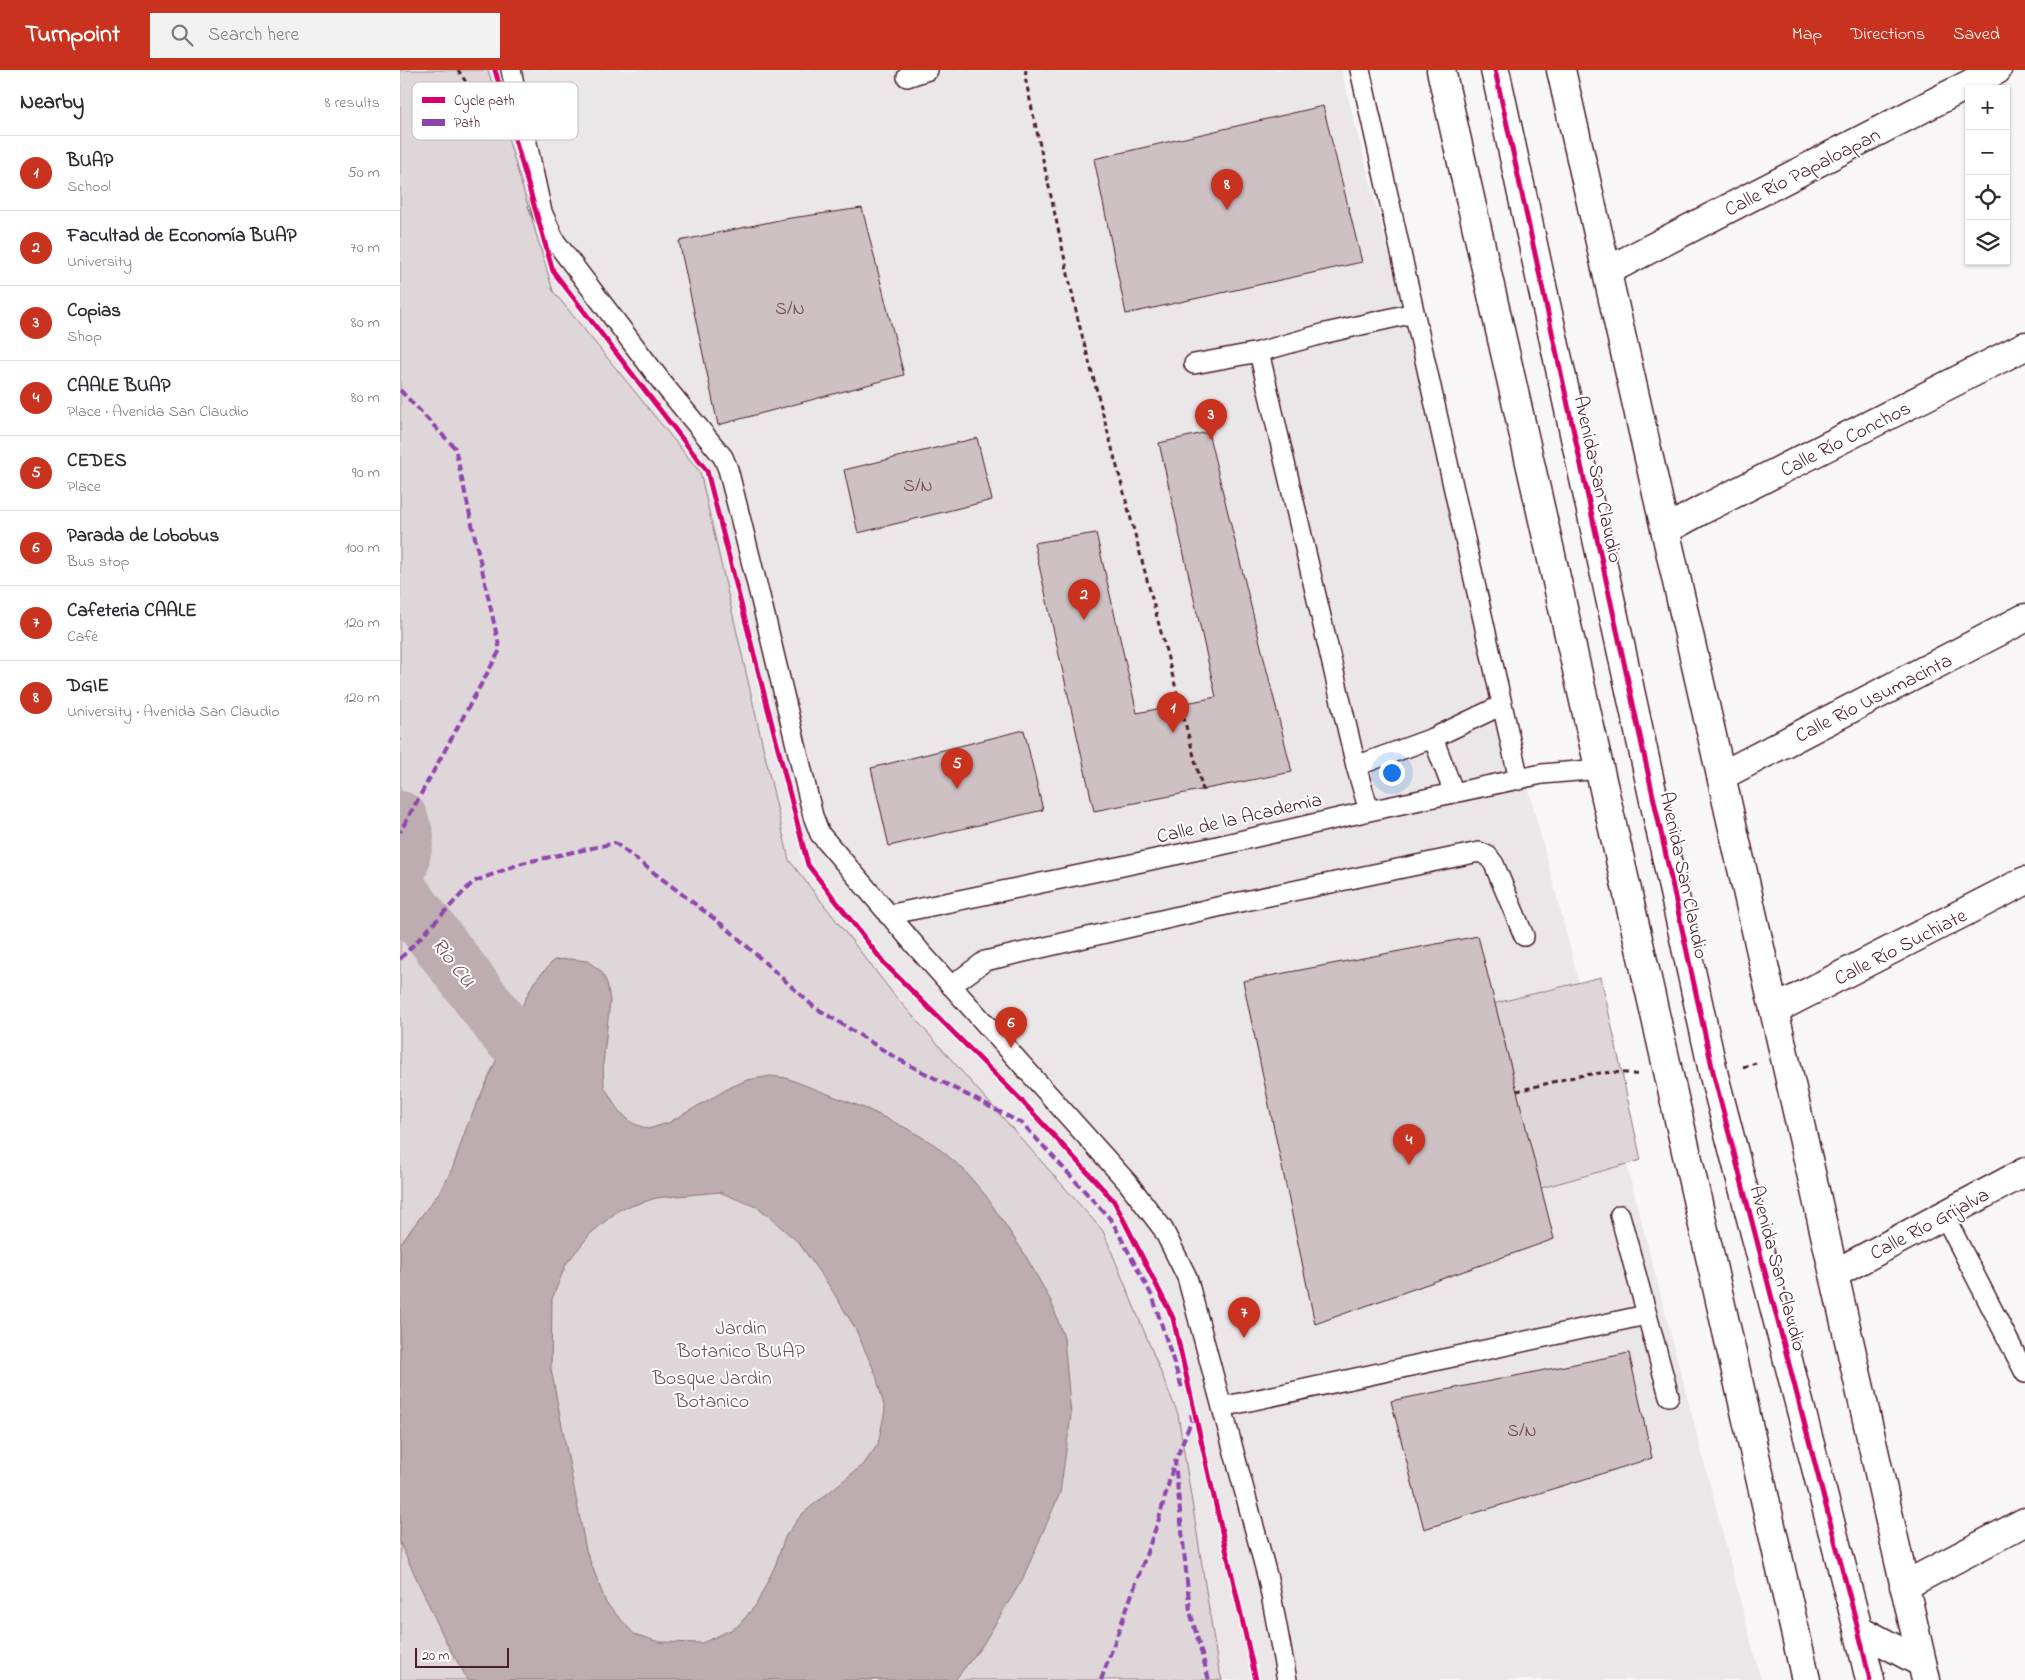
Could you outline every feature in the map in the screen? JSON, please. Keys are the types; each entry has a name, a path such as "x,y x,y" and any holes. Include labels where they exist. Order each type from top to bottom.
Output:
{"street":[{"path":"1441,70 1806,1680"},
{"name":"Avenida San Claudio","path":"1495,70 1714,1076 1870,1680"},
{"path":"1561,70 1924,1671"},
{"name":"Calle Río Papaloapan","path":"1607,271 1997,70"},
{"name":"Calle Río Conchos","path":"1665,530 2025,346"},
{"name":"Calle Río Usumacinta","path":"1721,776 2025,618"},
{"name":"Calle Río Suchiate","path":"1774,1010 2025,881"},
{"name":"Calle Río Grijalva","path":"1834,1274 2025,1172"},
{"path":"1904,1586 2025,1522"},
{"path":"1858,1629 1924,1671"}],"lane":[{"path":"907,77 928,70"},
{"path":"1360,70 1519,780"},
{"path":"526,140 542,212 555,241 664,385 723,457 728,469 764,610 813,816 820,834 888,915 1128,1183 1163,1229 1187,1277 1268,1579 1287,1680"},
{"path":"1194,364 1259,352 1414,313"},
{"path":"1259,352 1356,766 1369,810"},
{"path":"1356,766 1433,738 1502,705"},
{"path":"1433,738 1454,793"},
{"name":"Calle de la Academia","path":"888,915 1213,847 1369,810 1542,774 1600,769"},
{"path":"951,986 985,961 1226,905 1479,852 1488,856 1494,864 1524,936"},
{"path":"1620,1214 1646,1315 1670,1396"},
{"path":"1944,1215 2025,1373"},
{"path":"1222,1407 1646,1315"}],"path":[{"path":"1026,70 1025,77 1078,320 1204,794"}],"shaded area":[{"path":"400,70 1341,70 1761,1680 400,1680"},
{"path":"554,960 587,961 601,971 607,983 610,1001 603,1064 604,1086 618,1110 632,1123 648,1129 668,1123 731,1087 747,1080 771,1076 786,1078 867,1109 910,1130 935,1145 963,1169 986,1196 1024,1253 1051,1301 1064,1338 1071,1415 1060,1493 1022,1580 982,1646 955,1680 468,1680 447,1644 400,1543 400,1244 441,1190 453,1167 467,1126 508,1034 534,982","holes":["719,1192 759,1208 798,1242 830,1287 855,1328 876,1375 885,1410 878,1444 864,1464 802,1514 785,1537 775,1566 756,1605 737,1627 702,1643 659,1642 634,1634 606,1603 586,1550 551,1369 552,1299 566,1264 591,1233 619,1210 656,1198"]}],"green space":[{"name":"Jardin Botanico BUAP","path":"400,70 488,70 492,82 412,82 412,140 509,140 553,291 700,472 789,860 895,996 1103,1231 1178,1414 1218,1666 1222,1680 400,1680"},
{"path":"1601,977 1641,1160 1506,1198 1464,1011"}],"building":[{"path":"1323,106 1362,262 1126,314 1094,159"},
{"path":"862,208 904,375 718,425 679,241 784,219"},
{"path":"1208,432 1292,772 1094,811 1034,543 1096,533 1137,713 1216,697 1159,443"},
{"path":"977,438 992,500 858,533 844,470"},
{"path":"1024,730 1043,810 889,846 871,768"},
{"path":"1478,936 1554,1239 1315,1324 1243,981"},
{"path":"1629,1353 1652,1458 1424,1529 1391,1401"}],"waterway":[{"name":"Rio CU","path":"400,819 406,837 400,866"},
{"name":"Rio CU","path":"400,891 508,1034"}],"marked path":[{"path":"400,390 455,448 500,650 400,832"},
{"path":"400,959 473,882 522,863 615,843 729,930 813,1006 896,1058 1023,1124 1112,1221 1153,1298 1183,1391"},
{"path":"1191,1414 1192,1419 1175,1462 1190,1611 1209,1680"},
{"path":"1101,1680 1159,1519 1173,1467"}],"cycle path":[{"path":"495,70 498,82"},
{"path":"1495,70 1714,1076 1870,1680"},
{"path":"515,140 553,271 707,471 808,865 884,963 1020,1099 1114,1201 1173,1318 1256,1680"}],"place":[{"name":"DGIE","path":"1227,210"},
{"name":"Copias","path":"1211,440"},
{"name":"Facultad de Economía BUAP","path":"1084,620"},
{"name":"BUAP","path":"1173,733"},
{"name":"CEDES","path":"957,789"},
{"name":"Parada de Lobobus","path":"1011,1048"},
{"name":"CAALE BUAP","path":"1409,1165"},
{"name":"Cafeteria CAALE","path":"1244,1338"}],"park label":[{"name":"Bosque Jardin Botanico","path":"712,1388"}]}
